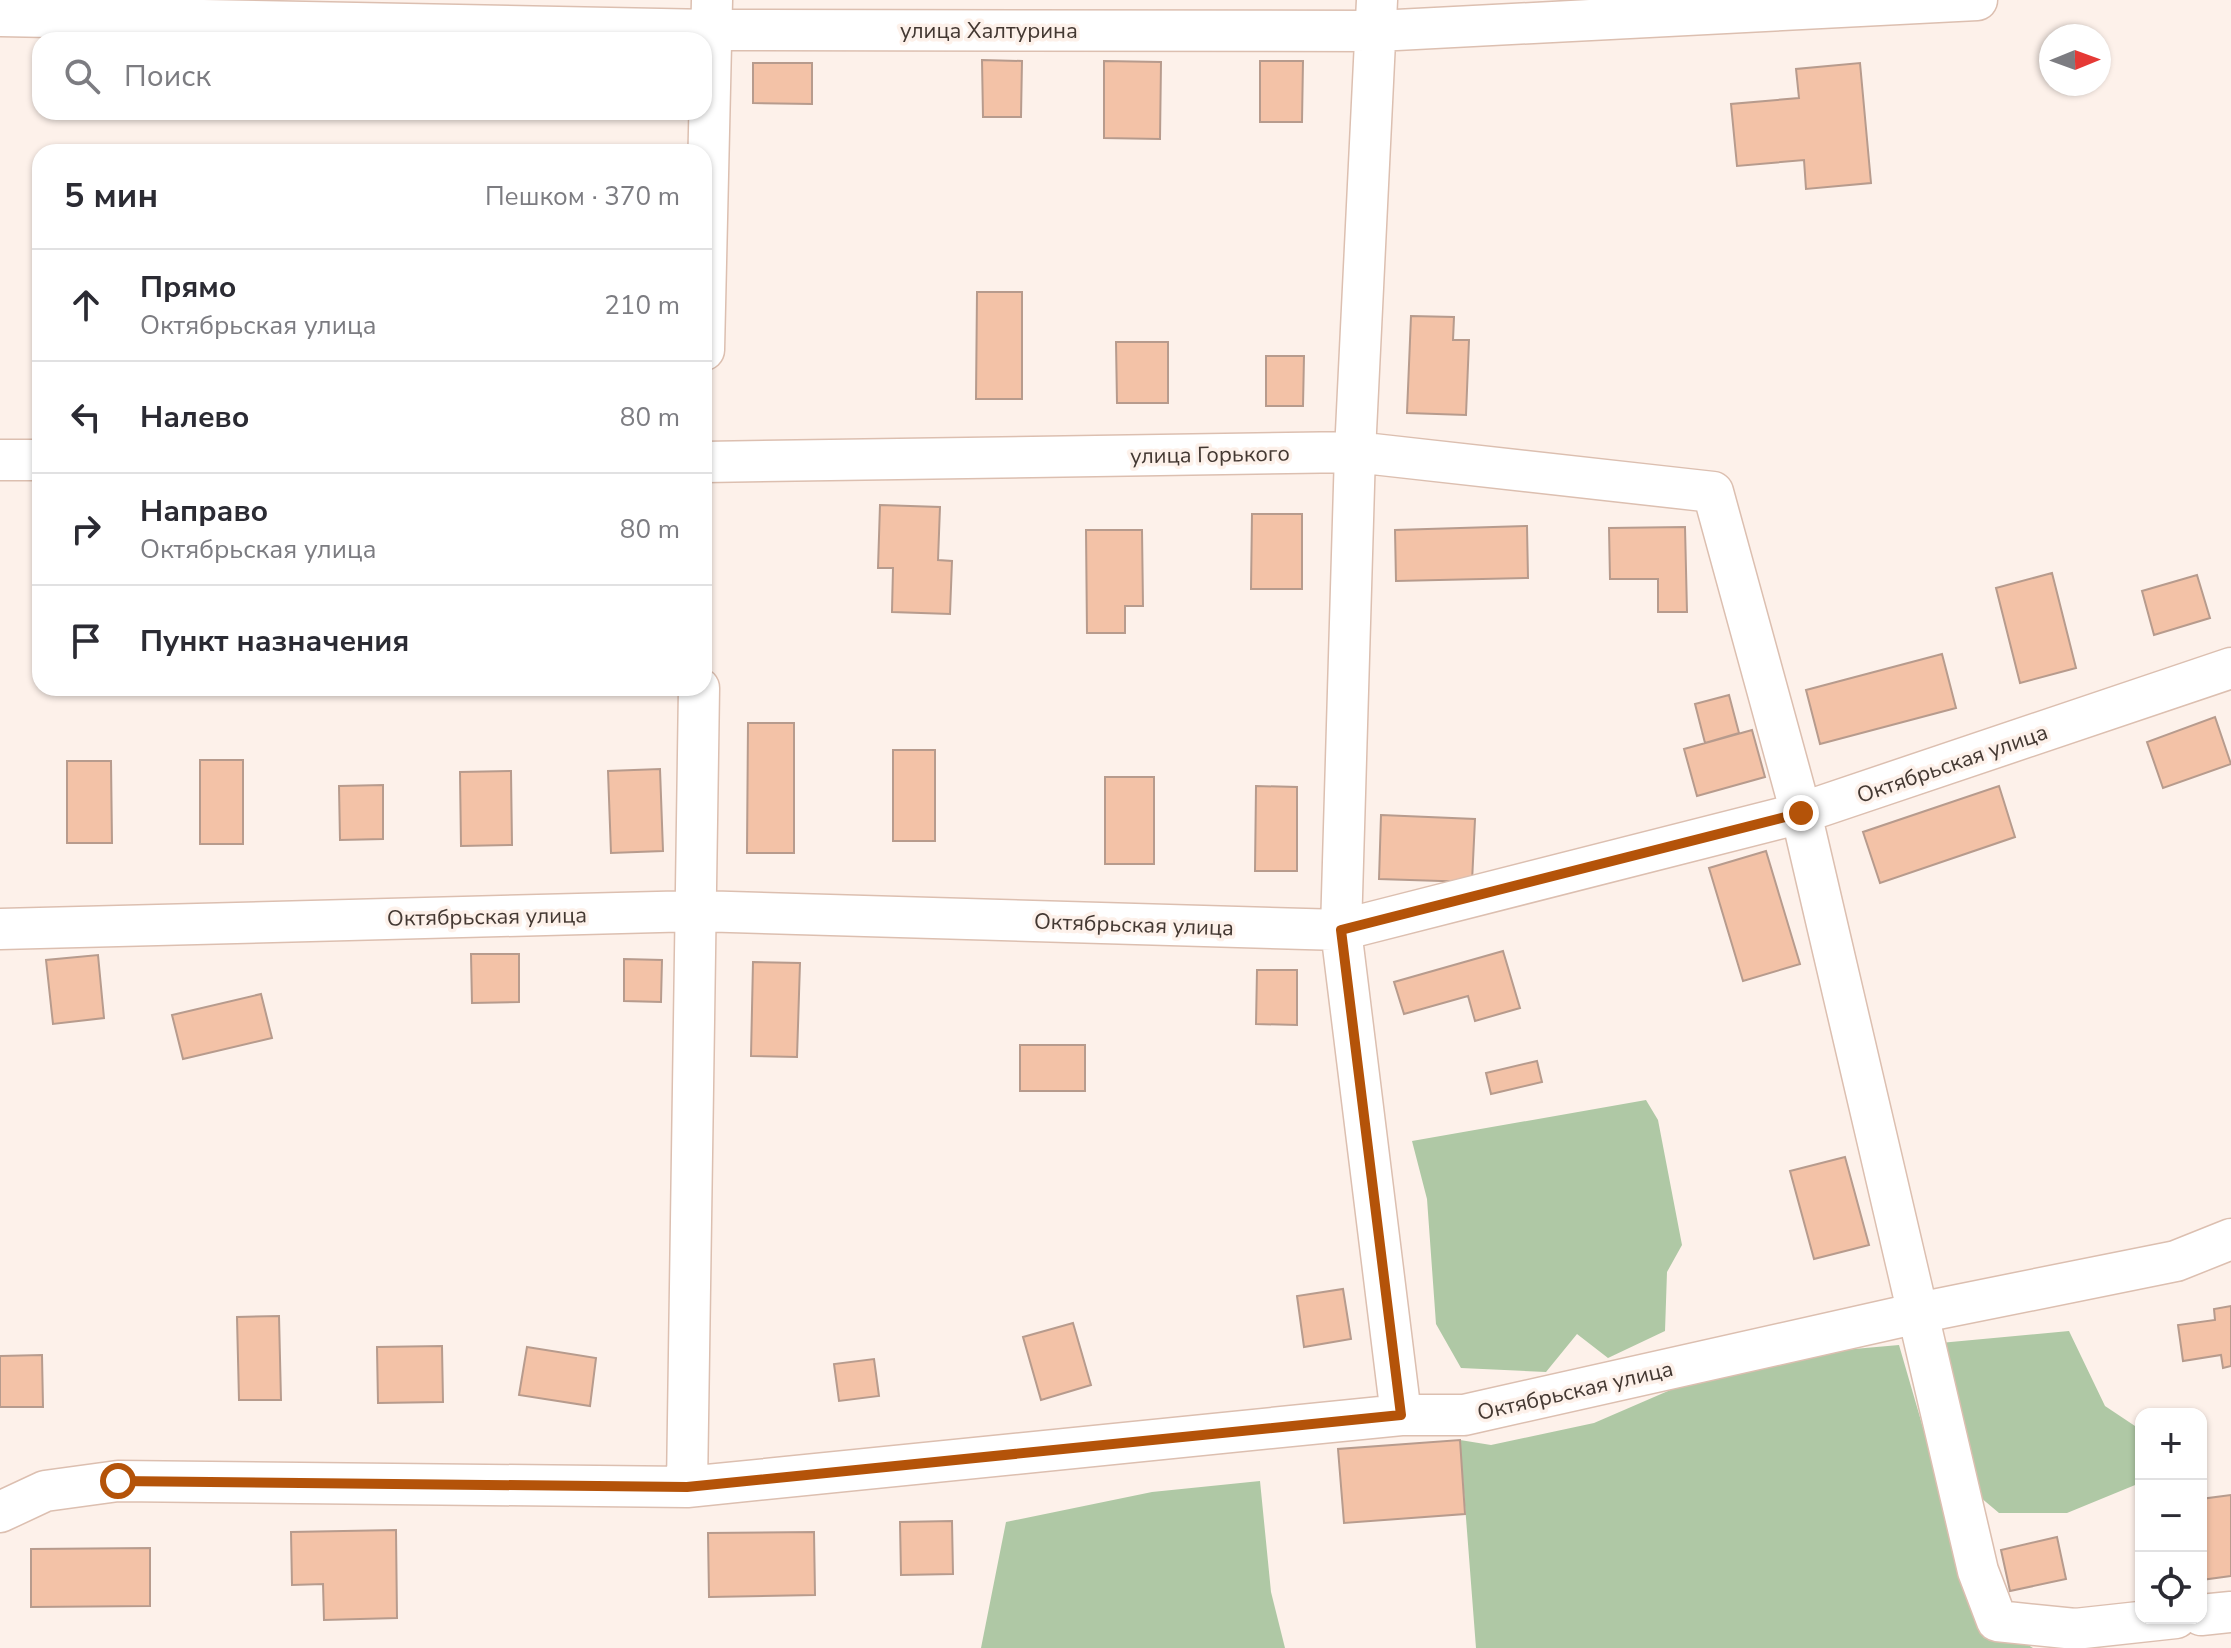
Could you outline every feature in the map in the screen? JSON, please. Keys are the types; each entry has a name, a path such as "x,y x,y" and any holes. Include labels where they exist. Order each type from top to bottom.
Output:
{"street":[{"name":"улица Халтурина","path":"0,16 1377,15 1977,0"},
{"path":"1377,15 1355,452 1341,930 1401,1415"},
{"path":"709,120 709,144"},
{"name":"улица Горького","path":"712,462 1355,452 1713,492 1801,813"},
{"path":"0,460 32,460"},
{"name":"Октябрьская улица","path":"0,929 697,911 1341,930 1801,813 2231,668"},
{"path":"687,1487 699,696"},
{"path":"1801,813 1978,1571 1997,1621 2075,1629 2135,1622"},
{"name":"Октябрьская улица","path":"0,1512 45,1491 118,1481 687,1487 1401,1415 1464,1415 1918,1313 2176,1261 2231,1239"},
{"path":"2207,1614 2231,1612"}],"green space":[{"path":"1646,1100 1658,1120 1682,1245 1667,1272 1665,1331 1608,1358 1577,1334 1546,1372 1461,1368 1436,1324 1427,1199 1412,1141"},
{"path":"2069,1331 2105,1406 2135,1426 2135,1485 2067,1513 1999,1513 1967,1486 1940,1343"},
{"path":"1899,1345 1984,1638 2025,1643 2033,1648 1476,1648 1460,1440 1491,1445 1594,1423 1742,1359"},
{"path":"1260,1481 1271,1592 1285,1648 981,1648 1006,1522 1152,1492"}],"building":[{"path":"982,60 1022,61 1021,117 983,117"},
{"path":"1104,61 1161,62 1160,139 1104,138"},
{"path":"1260,61 1303,61 1302,122 1260,122"},
{"path":"753,63 812,63 812,104 753,103"},
{"path":"1860,63 1871,183 1806,189 1804,160 1737,166 1731,104 1799,98 1796,69"},
{"path":"977,292 1022,292 1022,399 976,399"},
{"path":"1411,316 1454,317 1453,340 1469,340 1466,415 1407,413"},
{"path":"1116,342 1168,342 1168,403 1117,403"},
{"path":"1266,356 1304,356 1303,406 1266,406"},
{"path":"880,505 940,507 938,560 952,561 950,614 892,612 893,568 878,568"},
{"path":"1252,514 1302,514 1302,589 1251,589"},
{"path":"1527,526 1528,578 1396,581 1395,530"},
{"path":"1685,527 1687,612 1658,612 1658,579 1610,579 1609,528"},
{"path":"1086,530 1142,530 1143,606 1125,606 1125,633 1087,633"},
{"path":"2052,573 2076,668 2020,683 1996,588"},
{"path":"2197,575 2210,618 2154,635 2142,591"},
{"path":"1942,654 1956,708 1820,744 1806,690"},
{"path":"1729,695 1739,733 1705,743 1695,704"},
{"path":"2215,717 2231,764 2163,788 2147,742"},
{"path":"748,723 794,723 794,853 747,853"},
{"path":"1752,730 1765,777 1697,796 1684,749"},
{"path":"893,750 935,750 935,841 893,841"},
{"path":"200,760 243,760 243,844 200,844"},
{"path":"67,761 111,761 112,843 67,843"},
{"path":"660,769 663,851 611,853 608,771"},
{"path":"511,771 512,845 461,846 460,772"},
{"path":"1105,777 1154,777 1154,864 1105,864"},
{"path":"383,785 383,839 340,840 339,786"},
{"path":"1256,786 1297,787 1297,871 1255,871"},
{"path":"1999,786 2015,837 1880,883 1863,832"},
{"path":"1381,815 1475,819 1472,882 1379,879"},
{"path":"1766,851 1800,964 1743,981 1709,868"},
{"path":"1503,951 1520,1008 1475,1021 1468,996 1404,1014 1394,982"},
{"path":"471,954 519,954 519,1002 472,1003"},
{"path":"98,955 104,1018 53,1024 46,960"},
{"path":"624,959 662,960 661,1002 624,1001"},
{"path":"753,962 800,963 797,1057 751,1056"},
{"path":"1257,970 1297,970 1297,1025 1256,1024"},
{"path":"261,994 272,1038 183,1059 172,1015"},
{"path":"1020,1045 1085,1045 1085,1091 1020,1091"},
{"path":"1537,1061 1542,1082 1491,1094 1486,1073"},
{"path":"1845,1157 1869,1245 1814,1259 1790,1171"},
{"path":"1343,1289 1351,1339 1304,1347 1297,1296"},
{"path":"2231,1306 2231,1366 2223,1368 2221,1355 2183,1361 2178,1325 2215,1320 2214,1309"},
{"path":"279,1316 281,1400 239,1400 237,1317"},
{"path":"1073,1323 1091,1385 1041,1400 1023,1337"},
{"path":"442,1346 443,1402 378,1403 377,1347"},
{"path":"527,1347 596,1358 590,1406 519,1395"},
{"path":"42,1355 43,1407 0,1407 0,1356"},
{"path":"874,1359 879,1396 839,1401 834,1364"},
{"path":"1460,1440 1465,1514 1344,1523 1338,1449"},
{"path":"2231,1495 2231,1576 2207,1579 2207,1498"},
{"path":"952,1521 953,1574 901,1575 900,1522"},
{"path":"396,1530 397,1618 324,1620 323,1584 292,1585 291,1532"},
{"path":"814,1532 815,1595 709,1597 708,1533"},
{"path":"2057,1537 2066,1579 2010,1591 2001,1550"},
{"path":"150,1548 150,1606 31,1607 31,1549"}],"route":[{"path":"118,1481 554,1488 687,1487 1401,1415 1341,930 1801,813"}]}
